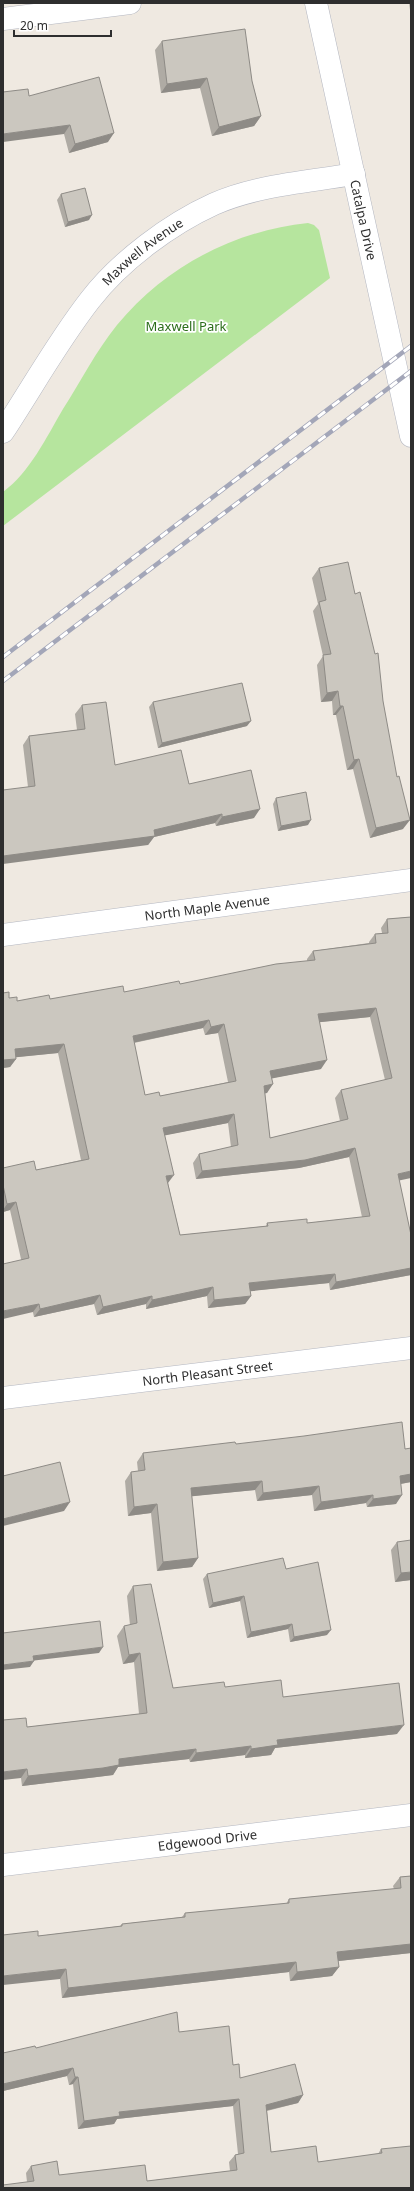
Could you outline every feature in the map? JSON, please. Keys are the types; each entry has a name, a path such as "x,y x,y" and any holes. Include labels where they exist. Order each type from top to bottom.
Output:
{"street":[{"path":"3,19 130,3"},
{"name":"Catalpa Drive","path":"316,3 411,436"},
{"name":"Maxwell Avenue","path":"3,432 60,341 91,298 154,238 215,204 238,196 289,185 354,174"},
{"name":"North Maple Avenue","path":"3,935 411,880"},
{"name":"North Pleasant Street","path":"3,1398 411,1348"},
{"name":"Edgewood Drive","path":"3,1865 411,1815"}],"green space":[{"name":"Maxwell Park","path":"308,223 314,225 319,230 330,278 3,526 3,492 13,484 37,454 102,345 117,325 136,304 179,269 202,255 227,243 280,227"}],"building":[{"path":"245,29 252,81 261,116 219,127 207,78 167,84 162,41"},
{"path":"99,77 114,133 75,144 70,125 3,134 3,92 28,89 29,96"},
{"path":"85,188 92,215 68,222 61,194"},
{"path":"348,562 355,594 360,592 375,654 378,653 383,701 397,777 399,776 410,820 376,828 359,759 354,760 343,706 340,706 338,691 327,693 323,655 331,654 319,602 326,600 319,568"},
{"path":"242,683 251,721 162,743 153,702"},
{"path":"106,702 115,765 181,750 189,784 251,770 260,809 222,817 222,814 154,830 155,836 3,856 3,790 35,786 29,736 85,729 82,705"},
{"path":"306,792 311,820 281,826 276,798"},
{"path":"411,917 411,1171 398,1174 411,1235 411,1268 336,1282 335,1274 249,1283 251,1296 214,1300 213,1287 152,1300 152,1296 103,1307 100,1295 40,1309 39,1304 3,1311 3,1264 29,1258 16,1202 7,1204 3,1185 3,1168 34,1161 36,1170 89,1159 64,1044 15,1049 16,1059 3,1060 3,993 9,992 9,998 17,997 17,1001 49,995 50,999 123,986 124,992 179,981 180,984 276,964 315,960 313,951 376,943 375,934 388,933 387,919","holes":["376,1008 392,1078 341,1090 348,1119 270,1138 264,1086 273,1084 270,1071 327,1060 318,1014","209,1020 211,1027 224,1024 236,1081 160,1096 159,1092 145,1095 133,1036","234,1114 238,1145 199,1154 202,1171 305,1160 355,1148 370,1216 307,1223 307,1219 267,1223 268,1226 180,1235 166,1176 174,1175 163,1128"]},
{"path":"402,1422 405,1449 411,1448 411,1474 400,1476 402,1495 373,1499 373,1495 321,1502 319,1486 263,1493 262,1481 191,1488 198,1558 163,1562 157,1504 134,1507 131,1472 145,1470 143,1453 235,1442 236,1444 304,1436"},
{"path":"60,1462 70,1502 3,1519 3,1476"},
{"path":"411,1540 411,1572 401,1573 397,1542"},
{"path":"283,1558 286,1569 318,1562 331,1630 294,1637 292,1624 251,1632 244,1596 213,1603 207,1574"},
{"path":"151,1584 173,1688 224,1682 225,1687 281,1680 283,1697 399,1683 404,1725 277,1740 278,1745 251,1749 251,1746 196,1753 196,1749 119,1759 119,1765 103,1768 28,1776 27,1769 3,1772 3,1720 26,1718 27,1727 147,1713 140,1653 129,1655 124,1626 137,1623 133,1586"},
{"path":"100,1621 103,1647 33,1656 34,1661 3,1665 3,1633"},
{"path":"411,1876 411,1944 337,1952 339,1967 297,1972 296,1962 68,1988 66,1969 3,1976 3,1935 38,1931 38,1936 185,1917 185,1913 289,1903 289,1899 401,1888 400,1877"},
{"path":"177,2012 179,2032 229,2026 233,2065 239,2064 240,2078 295,2064 303,2095 266,2105 271,2152 316,2146 318,2162 382,2153 381,2149 411,2146 411,2188 3,2188 3,2185 34,2181 31,2166 57,2161 59,2175 145,2165 147,2181 237,2170 235,2155 244,2153 239,2099 119,2112 120,2116 84,2121 78,2077 75,2077 73,2068 3,2084 3,2053 35,2046 36,2048"}],"railway":[{"path":"3,657 411,346"},
{"path":"3,681 411,371"}]}
